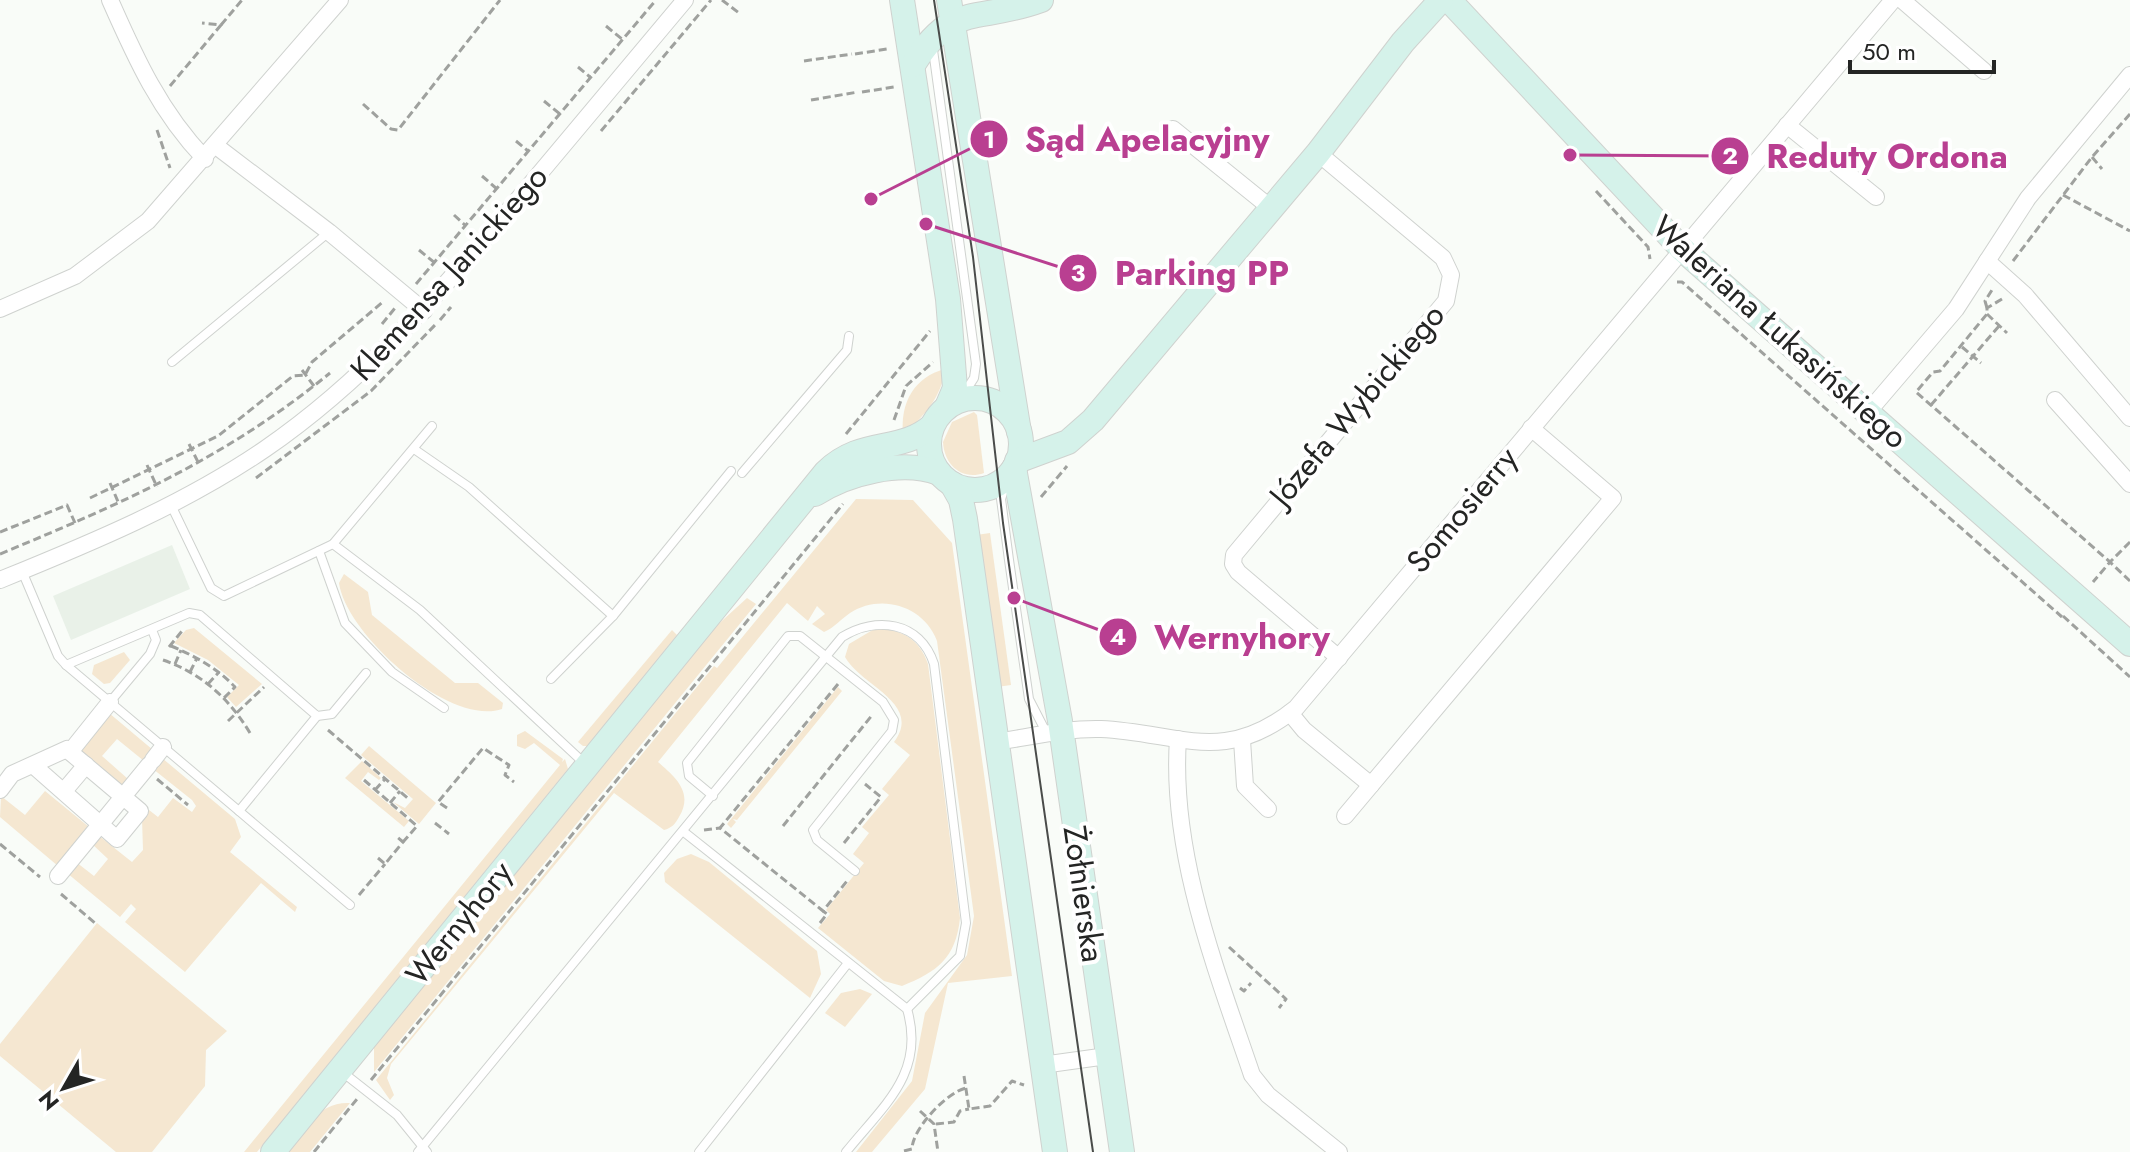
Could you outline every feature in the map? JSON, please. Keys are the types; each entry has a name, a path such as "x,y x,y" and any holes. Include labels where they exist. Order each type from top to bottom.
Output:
{"street":[{"path":"110,0 154,96 175,126 329,232 424,311"},
{"path":"0,309 75,276 110,253 163,207 340,0"},
{"name":"Klemensa Janickiego","path":"0,580 171,505 236,468 302,422 374,362 424,311 685,0"},
{"path":"917,58 951,9 1041,0"},
{"path":"904,9 917,58 955,388 929,450 946,478 980,490 996,484 1013,468 1064,444 1085,429 1272,209 1381,76 1403,42 1441,0"},
{"name":"Waleriana Łukasińskiego","path":"1449,0 1682,249 2130,644"},
{"name":"Somosierry","path":"1055,734 1107,729 1209,743 1242,740 1262,732 1290,713 1893,0"},
{"path":"1902,0 1984,71"},
{"path":"951,9 1019,432 1013,468"},
{"path":"1868,412 1956,309 2060,156 2130,75"},
{"path":"1787,125 1876,197"},
{"path":"1173,129 1272,209"},
{"name":"Józefa Wybickiego","path":"1318,153 1443,258 1451,275 1446,301 1237,549 1233,559 1238,572 1339,658"},
{"path":"1987,261 2025,295 2130,418"},
{"path":"945,412 974,398 997,404 1009,414 1019,432"},
{"path":"2055,400 2130,484"},
{"name":"Wernyhory","path":"273,1152 826,472 845,456 860,449 911,439 945,412"},
{"path":"1345,816 1613,498 1531,428"},
{"name":"Wernyhory","path":"797,510 821,490 858,475 915,468 946,478"},
{"name":"Żołnierska","path":"1013,468 1031,547 1055,734 1066,763 1122,1152"},
{"name":"Żołnierska","path":"946,478 962,503 996,742 1034,1071 1055,1152"},
{"path":"70,752 110,702"},
{"path":"1290,713 1304,730 1371,785"},
{"path":"996,742 1055,734"},
{"path":"1178,739 1180,796 1195,891 1252,1075 1268,1095 1339,1152"},
{"path":"1242,740 1245,786 1268,809"},
{"path":"0,790 6,774 34,766 67,749 140,811 117,839 34,766"},
{"path":"123,797 153,760"},
{"path":"64,791 86,765"},
{"path":"58,876 100,825"},
{"path":"1034,1071 1107,1056"}],"lane":[{"path":"945,412 969,388 976,364 934,50 951,9"},
{"path":"917,58 937,90"},
{"path":"172,362 329,232"},
{"path":"742,473 847,350 849,336"},
{"path":"171,505 216,594 224,596 333,544 432,426"},
{"path":"414,449 469,487 613,616"},
{"path":"551,679 613,616 731,471"},
{"path":"333,544 420,610 587,766"},
{"path":"319,551 345,623 392,672 444,708"},
{"path":"22,571 58,656 110,702 153,760 239,811 350,905"},
{"path":"66,665 189,613 200,615 316,717"},
{"path":"339,1070 397,1115 422,1150 842,637 861,626 881,623 900,627 917,637 934,664 966,923 960,956 907,1009"},
{"path":"110,702 150,654 156,640 152,630"},
{"path":"713,796 689,776 687,763 788,636 800,636 883,702 893,715 892,731 813,830 817,840 855,871"},
{"path":"239,811 316,717 332,714 366,673"},
{"path":"684,832 907,1009 913,1028 908,1072 846,1152"},
{"path":"699,1152 848,963"}],"path":[{"path":"165,92 242,0"},
{"path":"363,104 391,129 398,130 500,0"},
{"path":"722,0 739,13"},
{"path":"380,326 653,1"},
{"path":"202,23 221,25"},
{"path":"606,26 623,40"},
{"path":"804,61 892,48"},
{"path":"578,67 591,78"},
{"path":"811,100 898,86"},
{"path":"544,101 560,115"},
{"path":"2130,114 2092,157 2004,274 1985,301 1987,314 1916,392 2130,581"},
{"path":"154,124 170,164 169,177"},
{"path":"516,141 529,152"},
{"path":"2092,157 2102,169"},
{"path":"482,176 498,189"},
{"path":"1594,189 1648,247 1652,264"},
{"path":"2063,194 2130,231"},
{"path":"454,215 466,226"},
{"path":"419,250 435,263"},
{"path":"1671,281 1682,282 2130,677"},
{"path":"1987,308 2004,298 2020,301 2025,295"},
{"path":"90,498 150,471 231,427 293,376 304,373 312,362 384,301"},
{"path":"1987,314 2007,333"},
{"path":"839,443 933,325"},
{"path":"1931,405 1999,326"},
{"path":"1961,346 1981,363"},
{"path":"893,426 906,386 926,366 940,361"},
{"path":"0,554 157,487 199,464 283,411 332,372"},
{"path":"304,373 314,386"},
{"path":"189,444 199,464"},
{"path":"1039,506 1041,496 1076,455"},
{"path":"147,465 157,487"},
{"path":"111,486 119,504"},
{"path":"314,1152 851,496"},
{"path":"0,532 67,505 75,523"},
{"path":"2087,588 2130,542"},
{"path":"2062,617 2068,609"},
{"path":"187,628 159,659 175,664 208,684 224,698 250,733"},
{"path":"170,645 219,672 235,687 224,698"},
{"path":"175,664 181,650"},
{"path":"190,672 197,658"},
{"path":"208,684 219,672"},
{"path":"845,689 838,683 720,828 823,911 855,871"},
{"path":"228,721 266,684 275,692"},
{"path":"783,826 883,702"},
{"path":"316,717 410,800"},
{"path":"447,808 438,802 483,748 509,765 505,775 514,782"},
{"path":"153,760 188,805"},
{"path":"835,855 881,797 855,776"},
{"path":"375,790 385,779"},
{"path":"350,905 417,826 364,780"},
{"path":"390,803 400,791"},
{"path":"435,823 449,834"},
{"path":"396,836 403,842"},
{"path":"757,858 762,852"},
{"path":"378,858 385,864"},
{"path":"1224,943 1286,999 1279,1008"},
{"path":"1237,994 1237,989 1244,991 1251,983"},
{"path":"934,1124 954,1122 960,1111 990,1106 1012,1081 1027,1087 1034,1071"},
{"path":"964,1076 969,1109"},
{"path":"904,1151 912,1149 915,1136 954,1093 966,1088"},
{"path":"920,1111 934,1124 938,1152"}],"shaded area":[{"path":"945,369 931,405 903,434 904,412 911,393 925,378"},
{"path":"974,412 977,415 984,473 968,475 950,464 943,442 952,422"},
{"path":"856,499 913,500 952,543 1012,976 948,983 925,1089 872,1152 856,1152 912,1081 925,1013 967,955 974,916 937,641 922,619 900,606 875,604 862,607 824,632 812,624 825,614 817,606 808,621 787,603 658,762 676,779 683,793 683,808 675,824 664,830 614,793 391,1064 387,1078 394,1095 390,1100 376,1080 714,666 717,668"},
{"path":"990,533 1011,685 997,687 976,535"},
{"path":"172,545 190,589 71,640 53,596"},
{"path":"344,574 368,592 372,615 455,683 478,683 503,703 502,709 480,711 455,704 403,672 360,627 346,604 339,583"},
{"path":"747,598 756,604 374,1072 374,1044 702,639"},
{"path":"194,628 262,684 236,707 227,697 239,685 208,660 174,643 186,630"},
{"path":"876,628 908,637 920,648 928,664 960,918 954,944 943,962 902,986 884,981 818,928 830,914 826,910 864,863 853,854 869,833 862,827 889,795 882,789 910,755 894,742 901,728 901,716 895,706 845,657 849,644"},
{"path":"672,630 677,635 588,746 578,742"},
{"path":"124,652 130,660 110,683 104,684 92,674 94,665"},
{"path":"838,687 842,691 737,820 733,819 736,822 731,828 727,824"},
{"path":"109,713 153,750 144,761 117,739 102,756 128,779 122,787 79,751"},
{"path":"525,731 563,759 562,762 565,759 568,769 257,1152 244,1152 560,765 534,743 525,749 517,746 517,735"},
{"path":"369,746 436,803 419,824 393,802 405,808 413,799 361,755"},
{"path":"162,758 235,819 241,837 230,852 297,907 295,912 261,883 185,972 125,922 136,909 131,904 120,917 67,873 76,862 94,876 108,859 91,843 98,835 132,862 143,850 142,819 149,810 158,817 173,798 192,812 196,806 192,800 153,769"},
{"path":"362,761 381,778 379,780 368,772 361,781 409,821 404,827 345,778"},
{"path":"45,791 89,827 58,866 0,817 1,796 25,815"},
{"path":"691,854 709,862 817,951 821,974 810,998 665,882 664,873 677,859"},
{"path":"97,923 227,1031 206,1050 205,1086 152,1152 116,1152 0,1056 0,1044"},
{"path":"860,989 872,994 845,1027 825,1013 841,993"},
{"path":"350,1103 310,1152 284,1152 320,1112"}],"tram line":[{"path":"934,0 973,257 1003,523 1093,1152"}],"place":[{"name":"Reduty Ordona","path":"1570,155"},
{"name":"Sąd Apelacyjny","path":"871,199"},
{"name":"Parking PP","path":"926,224"},
{"name":"Wernyhory","path":"1014,598"}]}
